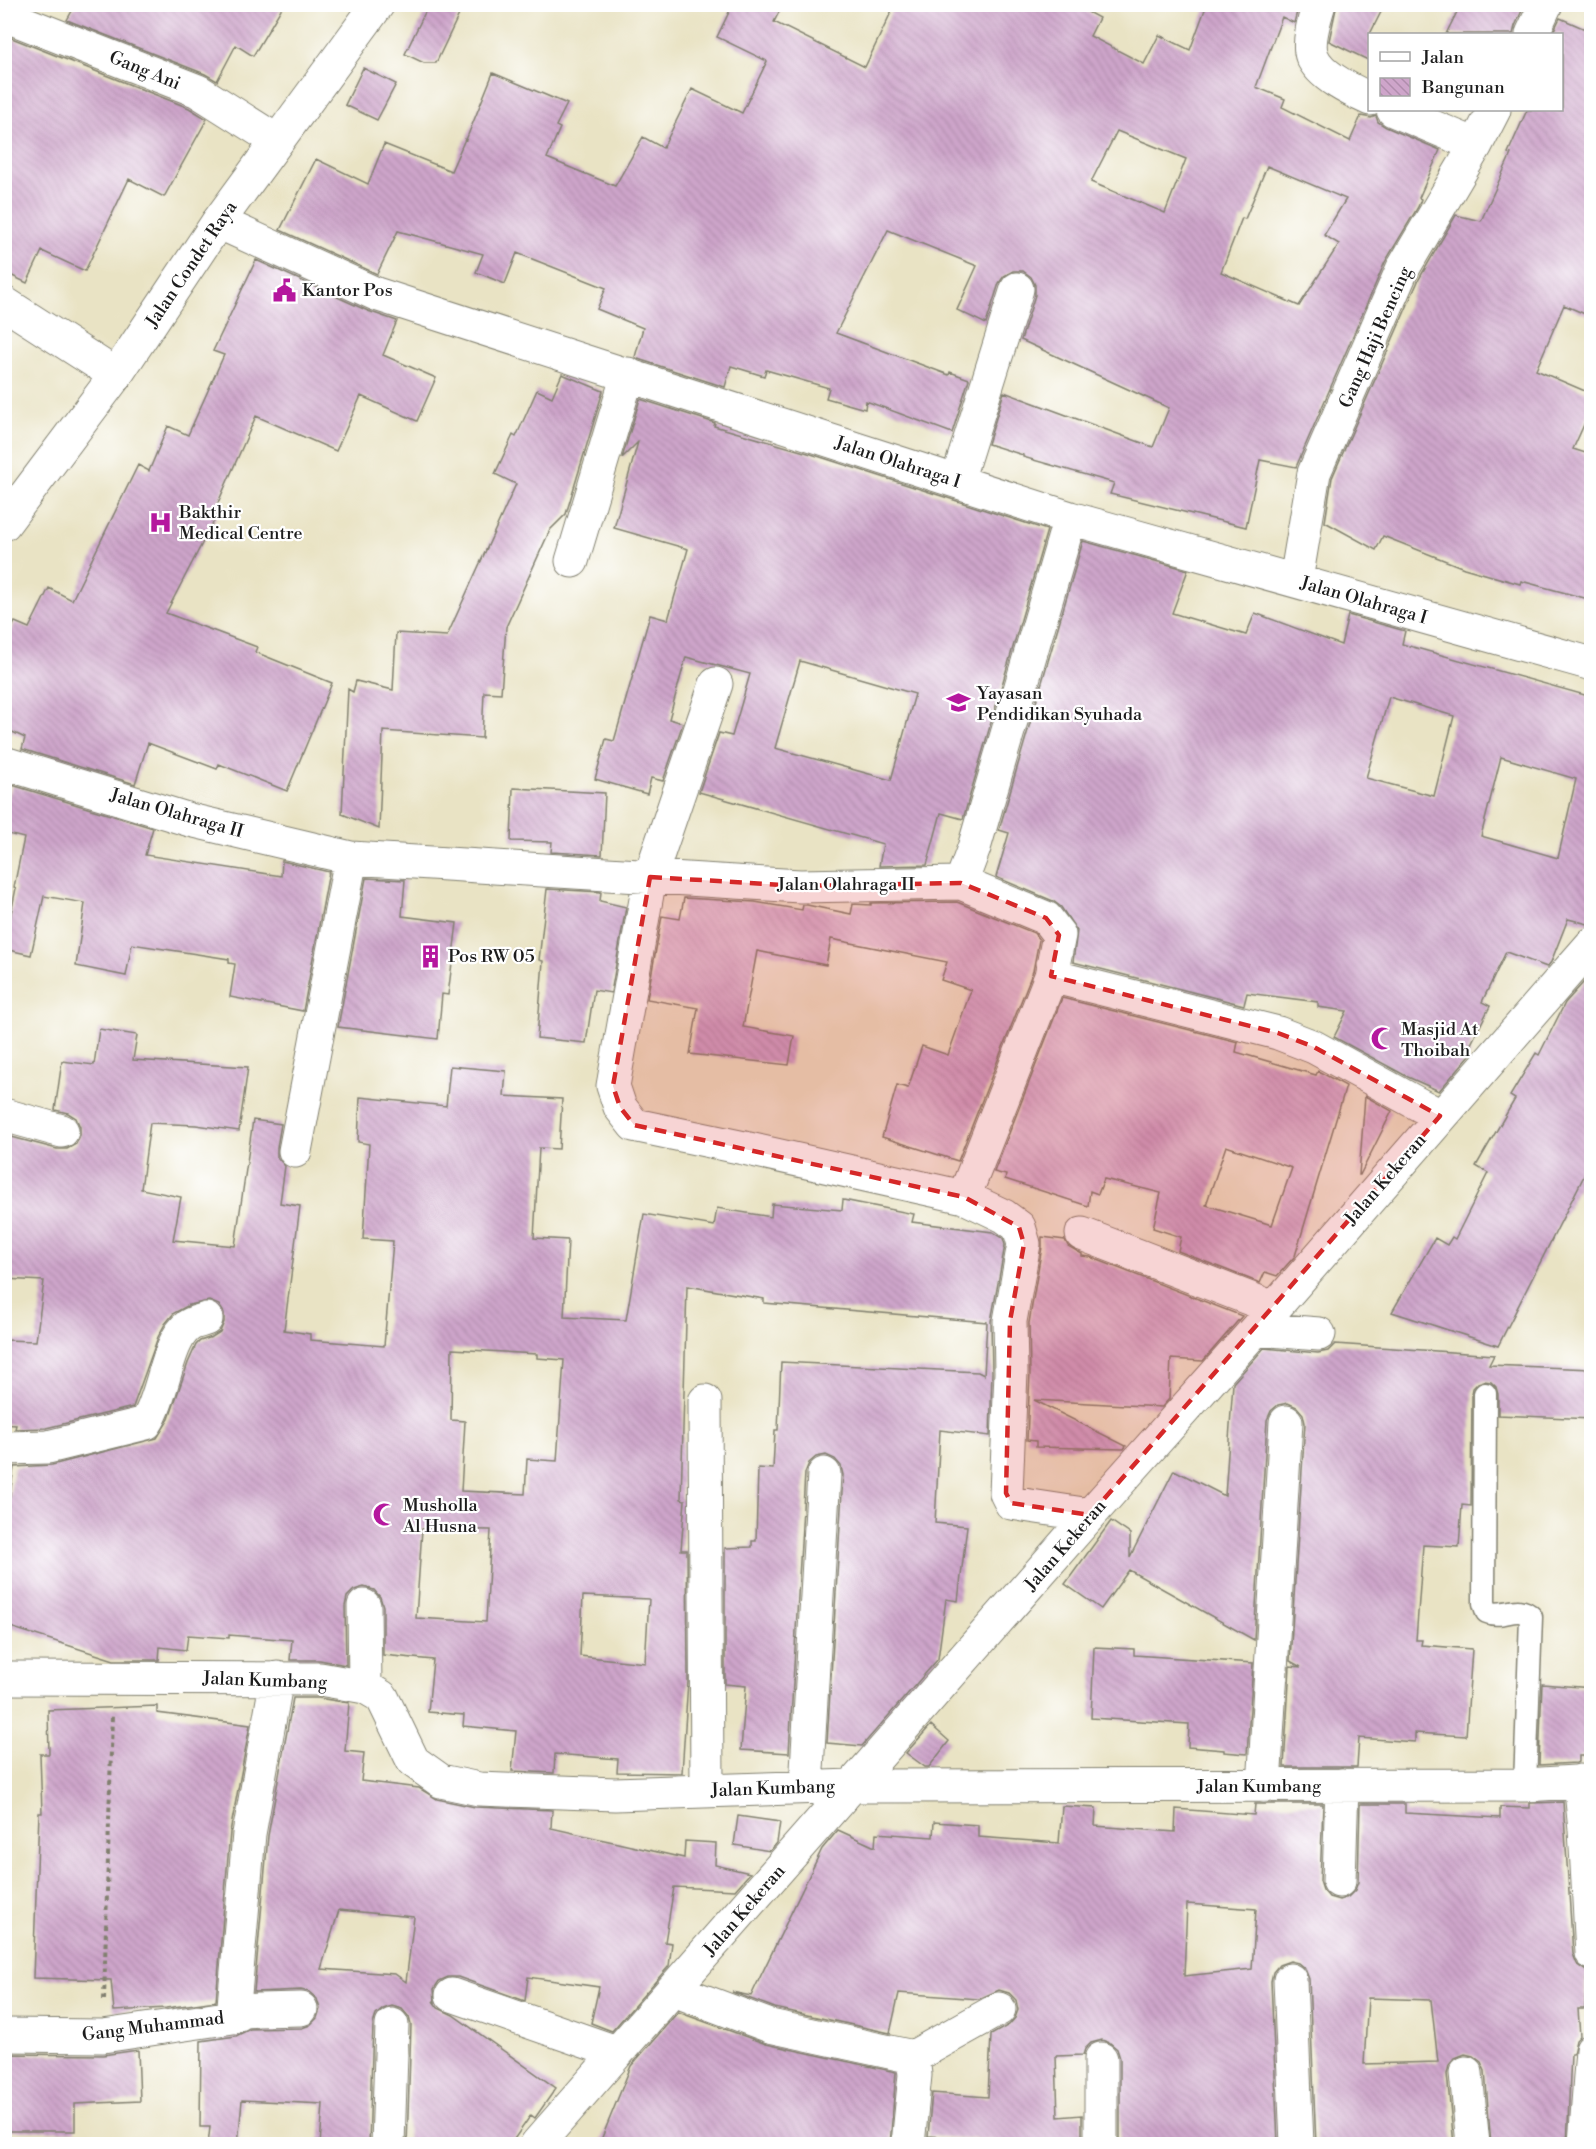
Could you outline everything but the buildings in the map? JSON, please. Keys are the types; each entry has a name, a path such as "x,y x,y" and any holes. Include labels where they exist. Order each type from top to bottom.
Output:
{"street":[{"name":"Jalan Condet Raya","path":"4,524 117,375 218,222 378,4"},
{"path":"1319,4 1312,24 1312,56 1322,70 1349,90 1368,98"},
{"path":"1532,33 1546,4"},
{"name":"Gang Ani","path":"4,15 198,91 277,141"},
{"path":"1395,111 1476,144"},
{"name":"Gang Haji Bencing","path":"1296,580 1314,473 1402,270 1493,111"},
{"name":"Jalan Olahraga I","path":"218,222 376,294 1070,518 1592,664"},
{"path":"957,481 1017,289"},
{"path":"4,303 117,375"},
{"path":"572,561 628,374"},
{"path":"964,1197 1051,976 1059,935 1046,918 961,883 974,848 1070,518"},
{"path":"716,684 650,877 613,1086 620,1107 634,1125 964,1197 1004,1215 1019,1227 1024,1244 1010,1321 1011,1372 1006,1493 1011,1503 1090,1515"},
{"name":"Jalan Olahraga II","path":"4,763 190,820 351,858 800,886 961,883"},
{"path":"295,1151 351,858"},
{"name":"Jalan Kekeran","path":"537,2145 616,2052 674,1990 1592,944"},
{"path":"1051,976 1278,1033 1314,1047 1440,1116"},
{"path":"4,1116 62,1131"},
{"path":"1082,1234 1265,1319 1319,1334"},
{"path":"4,1448 48,1447 146,1423 153,1412 176,1341 188,1326 206,1319"},
{"path":"705,1401 707,1790"},
{"path":"1264,1786 1286,1422"},
{"path":"806,1787 824,1474"},
{"path":"364,1606 364,1687"},
{"name":"Jalan Kumbang","path":"4,1678 320,1679 364,1687 382,1697 413,1761 441,1781 479,1789 615,1794 852,1786 1525,1785 1586,1781"},
{"path":"233,2017 249,1834 277,1678"},
{"path":"1586,1781 1585,1830 1592,1953"},
{"path":"1339,1881 1342,1785"},
{"path":"1290,1980 1297,2145"},
{"path":"674,1990 770,2026 913,2057 999,2009"},
{"path":"452,1995 616,2052"},
{"name":"Gang Muhammad","path":"4,2035 103,2036 233,2017 245,2011 301,2009"},
{"path":"388,2145 392,2025"},
{"path":"1585,2145 1592,2050"},
{"path":"908,2145 915,2075 913,2057"},
{"path":"1101,2059 1101,2145"},
{"path":"1466,2073 1473,2145"}],"lane":[{"path":"1485,1394 1484,1603 1487,1612 1493,1615 1519,1610 1526,1611 1531,1617 1525,1785"}],"path":[{"path":"103,2036 113,1677"}],"highlighted area":[{"path":"650,877 800,886 961,883 1046,918 1059,935 1051,976 1278,1033 1314,1047 1440,1116 1090,1515 1011,1503 1006,1493 1010,1321 1024,1244 1019,1227 964,1197 634,1125 620,1107 613,1086"}],"place":[{"name":"Kantor Pos","path":"284,290"},
{"name":"Bakthir Medical Centre","path":"161,522"},
{"name":"Yayasan Pendidikan Syuhada","path":"959,703"},
{"name":"Pos RW 05","path":"430,956"},
{"name":"Masjid At Thoibah","path":"1383,1039"},
{"name":"Musholla Al Husna","path":"385,1515"}]}
